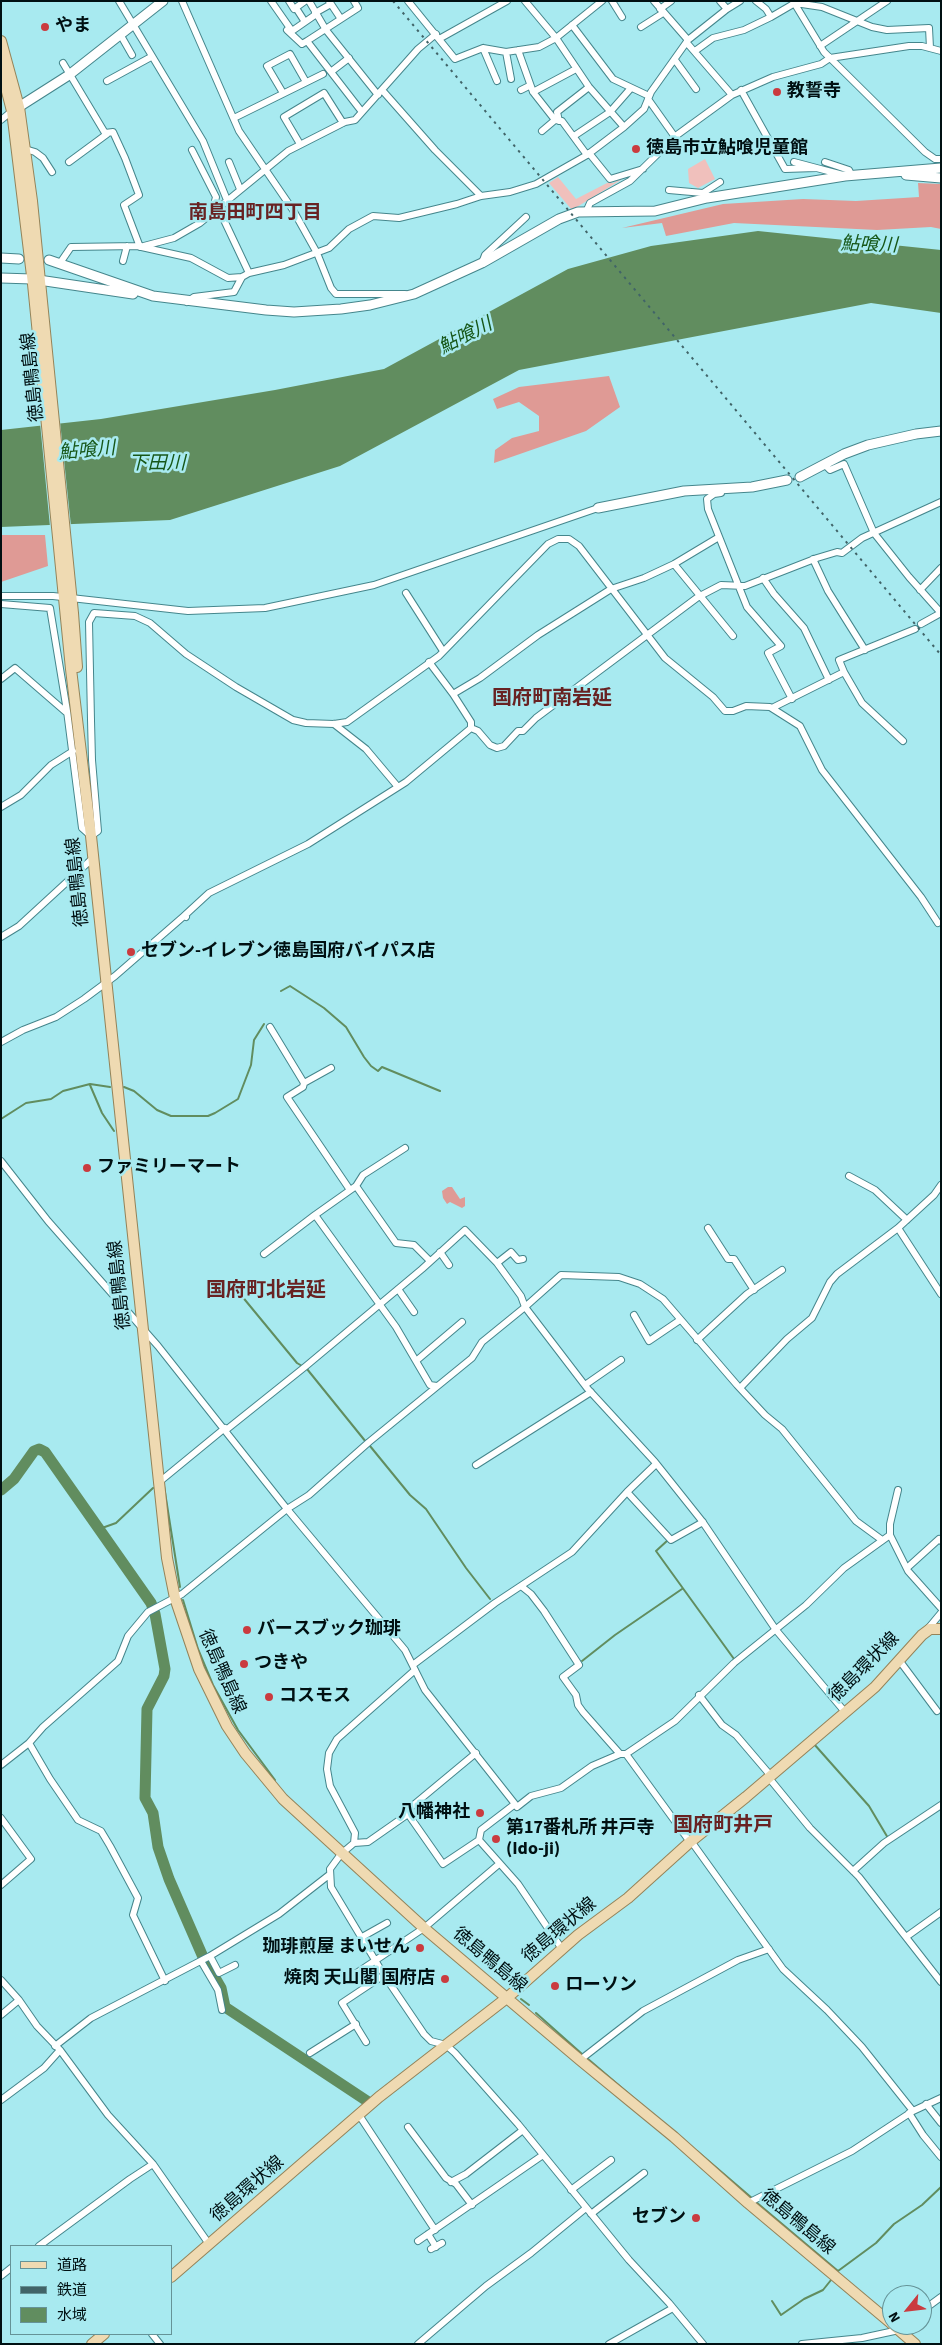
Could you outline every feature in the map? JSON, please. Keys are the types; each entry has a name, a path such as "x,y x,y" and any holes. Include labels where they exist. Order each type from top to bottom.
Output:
{"main road":[{"name":"徳島鴨島線","path":"1,41 25,149 68,594 76,646 76,747 91,836 141,1328 167,1558 175,1598 199,1669 228,1726 245,1753 282,1799 424,1928 508,1997 580,2060 753,2201 882,2313"},
{"name":"徳島鴨島線","path":"1,68 16,109 37,282"},
{"name":"徳島環状線","path":"172,2276 359,2115 508,1997 596,1921 628,1898 690,1841 875,1687 926,1631 941,1629"},
{"name":"徳島鴨島線","path":"906,2335 915,2344"}],"street":[{"path":"119,1 203,141 227,200"},
{"path":"1,120 69,75 163,1"},
{"path":"182,1 234,118 318,253 331,288 336,294 414,294"},
{"path":"266,1 302,44 358,8 354,1"},
{"path":"271,1 292,31 330,3 341,18"},
{"path":"289,1 305,22"},
{"path":"282,17 307,1 326,30 380,93 481,196"},
{"path":"408,1 455,59 484,48 506,52 539,47 556,38 597,3"},
{"path":"140,247 174,238 200,223 264,169 300,144 343,123 355,120 418,49 507,1"},
{"path":"525,1 556,38 589,87 624,127"},
{"path":"612,1 622,17"},
{"path":"654,1 732,96"},
{"path":"641,26 662,11 671,1"},
{"path":"720,1 726,9"},
{"path":"60,263 71,247 140,247 191,258 228,278 242,277 249,273 284,265 329,248 348,229 373,216 398,218 457,204 481,196 510,192 536,184 588,154 624,127 644,109 649,98 687,41 726,9 740,1"},
{"path":"756,1 766,9 771,17"},
{"path":"820,46 888,1"},
{"path":"794,2 820,46 830,58 925,152 935,159 941,159"},
{"path":"695,51 713,38 744,30 771,17 794,2 824,4 857,22 887,30 928,28 930,48"},
{"path":"572,25 612,79 649,98 676,137"},
{"path":"120,34 132,55"},
{"path":"307,41 362,112"},
{"path":"586,212 590,203 630,181 676,137 742,90 773,77 821,64 830,58 909,46 941,51"},
{"path":"484,48 496,81"},
{"path":"518,50 532,92 557,121 562,121 610,179 645,168"},
{"path":"506,52 511,78"},
{"path":"283,93 267,66 290,54 306,82"},
{"path":"107,81 151,56"},
{"path":"332,71 349,58"},
{"path":"675,60 696,90"},
{"path":"63,64 106,134"},
{"path":"532,92 576,69"},
{"path":"234,118 323,74"},
{"path":"521,90 529,86"},
{"path":"542,131 557,121 558,112 589,87"},
{"path":"574,136 610,112 632,88"},
{"path":"742,90 785,169 816,168"},
{"path":"300,144 284,117 324,93 343,123"},
{"path":"69,162 106,134 113,132 139,195 124,205 140,247"},
{"path":"25,149 35,152 43,158 52,172"},
{"path":"192,150 216,197 215,201 249,273"},
{"path":"229,162 240,189"},
{"path":"794,162 849,176"},
{"path":"825,162 849,170 849,176"},
{"path":"1,278 188,302 294,312 370,305 414,294 482,263 559,219 578,212 655,211 707,195 849,176 941,168"},
{"path":"897,173 920,178 941,178"},
{"path":"707,195 720,182"},
{"path":"669,190 707,195"},
{"path":"482,263 485,255 526,217"},
{"path":"123,261 127,246"},
{"path":"1,258 19,259"},
{"path":"49,260 153,296"},
{"path":"188,302 194,297 234,292 242,277"},
{"path":"800,477 844,454 868,445 916,434 941,431"},
{"path":"824,465 830,470 844,464 874,533 941,613 918,627 839,660 862,703 903,741"},
{"path":"1,596 68,594 188,611 264,608 374,585 598,508 684,491 752,487 787,480"},
{"path":"730,488 707,499 708,509 747,607 781,646 768,653 792,699"},
{"path":"429,662 453,694 472,728 478,731 490,745 497,748 504,746 518,731 523,731 543,713 701,596 721,585 738,586 813,559 837,552 842,553 853,542 941,502"},
{"path":"453,694 480,678 538,635 611,588 644,578 674,564 719,537"},
{"path":"91,836 98,831 92,760 91,720 90,622 94,614 135,616 150,623 186,654 236,687 293,720 306,723 334,724 347,722 364,712 443,651 548,544 558,540 569,539 578,546 665,658 713,697 725,711 733,711 746,706 772,708 800,726 822,770 921,897 938,923"},
{"path":"813,559 828,591 865,650"},
{"path":"674,564 733,636"},
{"path":"920,590 941,568"},
{"path":"763,578 774,594 804,628 829,680"},
{"path":"406,593 443,651"},
{"path":"1,604 50,608 67,713 76,747 51,764 21,795 1,808"},
{"path":"1,679 15,668 67,713"},
{"path":"772,708 844,672"},
{"path":"334,724 366,749 398,787"},
{"path":"1,1042 23,1030 56,1017 106,982 185,917 209,893 308,844 398,787 472,728"},
{"path":"1,937 19,926 93,858"},
{"path":"270,1027 304,1084"},
{"path":"331,1068 287,1097 350,1190"},
{"path":"264,1254 356,1186 363,1175 405,1148"},
{"path":"1,1161 48,1221 225,1429 287,1509 405,1650 426,1690 517,1807 531,1796 561,1788 592,1766 623,1754 675,1721 699,1695 734,1663 776,1630 844,1568 890,1535"},
{"path":"849,1176 876,1190 908,1220"},
{"path":"740,1388 787,1339 812,1318 830,1282 837,1274 908,1220 934,1195 941,1185"},
{"path":"356,1186 396,1243 414,1245 430,1261"},
{"path":"315,1215 396,1327 430,1385 437,1386"},
{"path":"708,1228 728,1259 734,1259 754,1290"},
{"path":"898,1228 941,1294"},
{"path":"158,1483 305,1367 465,1230 498,1263 521,1296 525,1307 585,1385 656,1464 703,1522 776,1630 845,1712"},
{"path":"440,1252 449,1265"},
{"path":"498,1263 511,1252 518,1260 523,1259"},
{"path":"697,1340 754,1290 782,1270"},
{"path":"1,1765 30,1743 43,1727 118,1661 128,1636 150,1611 156,1606 175,1598 287,1509 309,1495 472,1358 482,1342 561,1275 620,1277 640,1284 663,1299 740,1388 765,1415 782,1429 856,1521 882,1540"},
{"path":"398,1289 414,1312"},
{"path":"634,1315 649,1341 680,1320"},
{"path":"416,1361 462,1322"},
{"path":"585,1385 620,1360"},
{"path":"476,1464 591,1392"},
{"path":"354,1843 355,1833 330,1786 327,1769 329,1753 337,1739 414,1667 495,1603 572,1552 627,1492 656,1464"},
{"path":"898,1490 891,1517 890,1535 907,1568 939,1600 941,1608"},
{"path":"627,1492 671,1540 703,1522"},
{"path":"907,1568 939,1539 941,1541"},
{"path":"521,1586 531,1594 544,1611 579,1665 563,1677 576,1695 583,1712 623,1754 690,1841 783,1969 828,2010 862,2047 911,2112 923,2136 941,2157"},
{"path":"926,1631 941,1613"},
{"path":"899,1660 937,1711"},
{"path":"699,1695 722,1725 736,1735 810,1828 853,1871 941,1982"},
{"path":"30,1743 50,1780 78,1820 101,1831 110,1846 138,1898 133,1915 165,1981"},
{"path":"476,1753 411,1807 408,1814 368,1842 354,1843 341,1854 332,1864 329,1875 332,1887 384,1975 427,2038 446,2045 523,2130 629,2260 673,2308 700,2343"},
{"path":"408,1814 443,1864 479,1840 481,1830 515,1804"},
{"path":"853,1871 884,1843 941,1805"},
{"path":"1,1818 31,1860 1,1885"},
{"path":"479,1840 530,1900 562,1949"},
{"path":"349,1978 424,1928 499,1864"},
{"path":"1,2100 44,2068 58,2048 91,2018 205,1959 279,1914 329,1875"},
{"path":"906,1937 941,1912"},
{"path":"362,1937 387,1923"},
{"path":"580,2060 643,2011 738,1960 769,1949"},
{"path":"205,1959 219,1973 235,1965"},
{"path":"205,1959 218,1990 222,2010"},
{"path":"366,2042 342,2003 384,1975"},
{"path":"1,1980 19,2000 36,2026 58,2048 108,2115 153,2164 209,2244"},
{"path":"1,2014 19,2000"},
{"path":"310,2053 356,2024"},
{"path":"753,2201 852,2151 911,2112 941,2098"},
{"path":"926,2104 941,2123"},
{"path":"359,2115 435,2230"},
{"path":"408,2127 451,2182 456,2184 472,2204"},
{"path":"451,2182 466,2174 523,2130"},
{"path":"418,2241 543,2155"},
{"path":"571,2190 611,2160"},
{"path":"40,2245 153,2164"},
{"path":"591,2214 644,2173"},
{"path":"418,2344 486,2286 531,2253 586,2208"},
{"path":"428,2234 436,2246"},
{"path":"610,2344 673,2308"},
{"path":"802,2344 862,2338 882,2331"}],"shaded area":[{"path":"705,159 715,179 698,188 689,183 688,169"},
{"path":"629,175 572,210 549,183 558,177 576,199 609,182 613,183"},
{"path":"918,183 941,184 941,229 931,227 877,230 734,223 666,236 662,223 622,228 723,204 803,199 856,201 919,197"},
{"path":"609,376 620,407 586,431 494,463 495,450 512,438 539,431 539,416 519,402 497,409 493,399 519,387"},
{"path":"1,535 45,535 48,566 1,582"},
{"path":"452,1187 460,1199 465,1197 465,1206 462,1208 450,1202 447,1204 443,1198 442,1191"}],"water":[{"name":"下田川","path":"758,231 941,250 941,313 871,303 519,370 340,466 170,520 1,527 1,430 101,419 275,390 384,369 568,269 651,246"}],"pier":[{"path":"60,421 71,526 50,527 40,423"}],"waterway":[{"path":"281,991 290,986 324,1008 346,1027 364,1057 378,1071 382,1067 440,1091"},
{"path":"124,1087 134,1091 157,1110 171,1116 208,1116 215,1113 238,1099 251,1065 254,1040 264,1024"},
{"path":"1,1119 26,1103 51,1099 63,1091 90,1084 110,1087"},
{"path":"90,1085 102,1113 114,1131"},
{"path":"236,1289 297,1363 307,1369 366,1442"},
{"path":"370,1446 410,1495 426,1509 466,1568 490,1599"},
{"path":"1,1490 14,1479 34,1451 39,1449 45,1452 151,1603 155,1614 165,1669 164,1676 147,1709 145,1798 153,1813 158,1847 169,1879 203,1957 221,1988 225,2007 367,2101"},
{"path":"164,1486 180,1587"},
{"path":"96,1527 102,1528 116,1523 153,1488"},
{"path":"668,1540 656,1551 734,1659"},
{"path":"582,1661 615,1635 682,1589"},
{"path":"183,1600 198,1649 213,1685 238,1730 275,1780"},
{"path":"814,1744 869,1806 888,1838"},
{"path":"521,1999 529,2005"},
{"path":"536,2013 582,2054"},
{"path":"588,2059 642,2105"},
{"path":"697,2151 753,2199"},
{"path":"756,2202 838,2271 876,2243 894,2224 922,2205 941,2187"},
{"path":"772,2301 781,2315 804,2299 823,2290 831,2280"}],"railway":[{"path":"393,1 941,655"}],"place":[{"name":"やま","path":"45,27"},
{"name":"教誓寺","path":"777,92"},
{"name":"徳島市立鮎喰児童館","path":"636,149"},
{"name":"セブン-イレブン徳島国府バイパス店","path":"131,952"},
{"name":"ファミリーマート","path":"87,1168"},
{"name":"バースブック珈琲","path":"247,1630"},
{"name":"つきや","path":"244,1664"},
{"name":"コスモス","path":"269,1697"},
{"name":"八幡神社","path":"480,1813"},
{"name":"第17番札所 井戸寺 (Ido-ji)","path":"496,1839"},
{"name":"珈琲煎屋 まいせん","path":"420,1948"},
{"name":"焼肉 天山閣 国府店","path":"445,1979"},
{"name":"ローソン","path":"555,1986"},
{"name":"セブン","path":"696,2218"}],"district":[{"name":"南島田町四丁目","path":"255,214"},
{"name":"国府町南岩延","path":"552,700"},
{"name":"国府町北岩延","path":"266,1292"},
{"name":"国府町井戸","path":"723,1827"}],"water label":[{"name":"鮎喰川","path":"869,246"},
{"name":"鮎喰川","path":"466,337"},
{"name":"鮎喰川","path":"87,452"}]}
